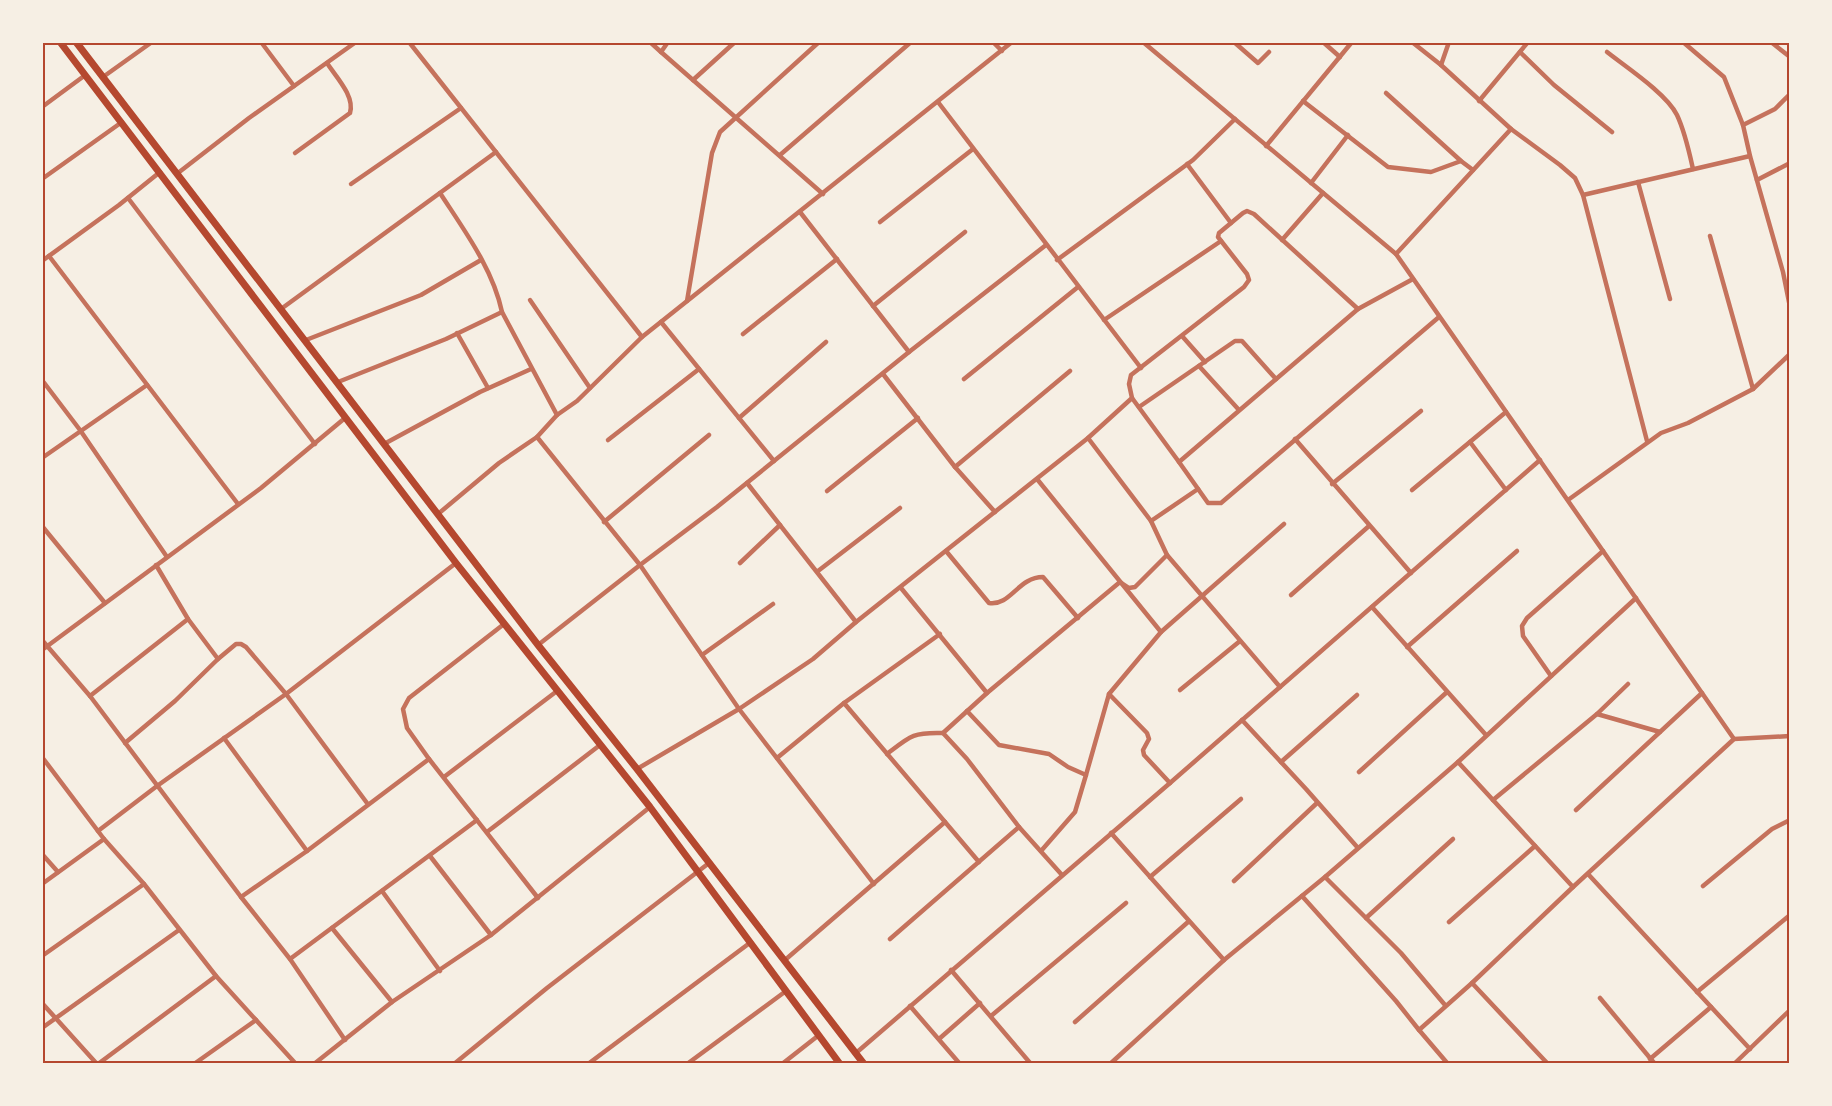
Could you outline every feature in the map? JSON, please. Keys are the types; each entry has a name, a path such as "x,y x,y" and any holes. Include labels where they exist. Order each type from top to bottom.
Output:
{"main road":[{"path":"60,42 456,563 650,807 840,1064"},
{"path":"76,42 538,645 637,769 864,1064"},
{"path":"215,245 225,236"}],"street":[{"path":"103,77 152,42"},
{"path":"261,42 294,86"},
{"path":"178,173 249,118 356,42"},
{"path":"409,42 642,337"},
{"path":"650,42 823,194"},
{"path":"661,52 668,42"},
{"path":"693,80 735,42"},
{"path":"687,302 712,153 720,132 819,42"},
{"path":"780,155 911,42"},
{"path":"993,42 1002,51"},
{"path":"438,514 499,463 537,437 557,415 590,388 642,337 1012,42"},
{"path":"1143,42 1396,254 1734,739"},
{"path":"1150,48 1156,42"},
{"path":"1234,42 1258,63 1269,52"},
{"path":"1323,42 1340,57"},
{"path":"1266,146 1352,42"},
{"path":"1412,42 1442,65 1511,129 1575,178 1583,195 1647,441"},
{"path":"1442,65 1449,42"},
{"path":"1479,101 1528,42"},
{"path":"1683,42 1724,78 1743,125 1783,272 1790,307"},
{"path":"1771,42 1790,57"},
{"path":"1520,52 1554,86 1612,132"},
{"path":"1607,52 1650,86 1676,113 1684,133 1693,170"},
{"path":"295,153 350,114 352,105 349,97 327,63"},
{"path":"42,107 84,76"},
{"path":"1386,93 1473,170"},
{"path":"1743,125 1775,109 1790,94"},
{"path":"1304,101 1388,167 1431,172 1461,161"},
{"path":"938,102 1141,368"},
{"path":"351,184 461,108"},
{"path":"1057,260 1187,164 1235,119"},
{"path":"42,179 122,122"},
{"path":"1396,254 1511,129"},
{"path":"1311,183 1348,135"},
{"path":"880,222 973,149"},
{"path":"281,309 496,152"},
{"path":"1583,195 1750,156"},
{"path":"1757,180 1790,163"},
{"path":"1187,164 1231,223"},
{"path":"42,261 160,172"},
{"path":"1638,182 1670,299"},
{"path":"440,193 481,260 499,297 502,312 557,415"},
{"path":"1282,240 1323,193"},
{"path":"128,198 315,444"},
{"path":"1358,309 1254,214 1247,211 1219,233 1218,237 1247,274 1249,280 1244,287 1131,375 1129,384 1132,398 1208,503 1221,503 1439,316"},
{"path":"800,212 909,352"},
{"path":"873,306 965,232"},
{"path":"1710,236 1753,389"},
{"path":"1104,320 1221,241"},
{"path":"538,645 747,483 1046,245"},
{"path":"49,256 238,504"},
{"path":"743,334 837,259"},
{"path":"306,340 421,295 481,260"},
{"path":"1783,272 1790,269"},
{"path":"1179,462 1358,309 1413,279"},
{"path":"964,379 1078,287"},
{"path":"530,300 590,388"},
{"path":"338,382 502,312"},
{"path":"661,322 774,461"},
{"path":"457,333 488,388"},
{"path":"1182,336 1205,362"},
{"path":"1139,407 1239,340 1276,379"},
{"path":"739,418 826,342"},
{"path":"1568,500 1647,441 1688,423 1753,389 1790,354"},
{"path":"1199,366 1239,410"},
{"path":"384,444 488,388 531,369"},
{"path":"608,440 699,369"},
{"path":"955,466 1070,371"},
{"path":"883,374 955,466 995,512"},
{"path":"42,380 80,430 167,557"},
{"path":"42,458 147,385"},
{"path":"637,769 739,709 813,659 856,622 1088,438 1132,398"},
{"path":"1332,483 1421,411"},
{"path":"1412,490 1506,412"},
{"path":"44,649 238,504 345,418"},
{"path":"827,491 918,418"},
{"path":"604,522 710,435"},
{"path":"537,437 640,565 739,709 874,884"},
{"path":"1088,438 1151,521 1167,555 1280,687"},
{"path":"1294,439 1411,573"},
{"path":"1470,442 1506,490"},
{"path":"856,1053 1540,460"},
{"path":"1037,479 1161,632"},
{"path":"747,483 856,622"},
{"path":"1151,521 1198,489"},
{"path":"818,571 900,508"},
{"path":"1041,851 1075,812 1109,694 1161,632 1284,524"},
{"path":"740,562 780,525"},
{"path":"42,526 105,603"},
{"path":"1291,595 1369,526"},
{"path":"946,551 989,603 1001,602 1025,581 1034,577 1043,577 1078,618"},
{"path":"1407,647 1517,551"},
{"path":"1551,676 1523,636 1522,626 1527,618 1603,551"},
{"path":"1120,582 1132,588 1167,555"},
{"path":"98,831 286,694 456,563"},
{"path":"156,565 188,619 218,659"},
{"path":"887,754 918,733 943,733 987,693 1120,582"},
{"path":"901,588 987,693"},
{"path":"1110,1064 1224,960 1325,877 1458,762 1636,598"},
{"path":"702,655 773,604"},
{"path":"1372,607 1486,735"},
{"path":"90,696 188,619"},
{"path":"504,624 409,698 404,709 407,728 538,898"},
{"path":"777,758 844,703 940,634"},
{"path":"42,640 44,649 90,696 290,959 345,1040"},
{"path":"1180,690 1240,641"},
{"path":"125,743 175,701 218,659 236,644 241,644 286,694 367,803"},
{"path":"1493,800 1597,714 1628,684"},
{"path":"444,777 557,691"},
{"path":"1359,772 1447,692"},
{"path":"1576,810 1702,693"},
{"path":"1109,694 1147,733 1149,739 1143,750 1144,755 1170,783"},
{"path":"1281,762 1357,695"},
{"path":"844,703 979,862"},
{"path":"967,711 999,746 1049,754 1068,767 1086,775"},
{"path":"1597,714 1660,732"},
{"path":"1242,720 1358,848"},
{"path":"943,733 967,759 1019,827 1062,875"},
{"path":"1419,1030 1734,739 1790,736"},
{"path":"224,738 307,851"},
{"path":"487,832 600,745"},
{"path":"42,757 104,839 144,884 216,976 296,1064"},
{"path":"241,897 307,851 367,803 429,759"},
{"path":"1458,762 1573,887"},
{"path":"1150,877 1242,799"},
{"path":"1234,881 1317,803"},
{"path":"314,1064 392,1002 491,934 650,807"},
{"path":"290,959 477,820"},
{"path":"1703,886 1772,829 1790,820"},
{"path":"785,960 945,822"},
{"path":"890,939 1019,827"},
{"path":"1111,832 1188,922 1224,960"},
{"path":"42,884 104,839"},
{"path":"1366,918 1453,839"},
{"path":"1449,922 1535,846"},
{"path":"42,854 58,872"},
{"path":"430,856 491,934"},
{"path":"454,1064 547,987 709,863"},
{"path":"1587,874 1750,1049"},
{"path":"1325,877 1401,953 1445,1005"},
{"path":"42,956 144,884"},
{"path":"382,891 440,970"},
{"path":"1302,896 1396,1001 1448,1064"},
{"path":"991,1016 1126,903"},
{"path":"1697,992 1790,915"},
{"path":"1075,1022 1188,922"},
{"path":"332,928 392,1002"},
{"path":"42,1028 179,930"},
{"path":"588,1064 751,942"},
{"path":"951,970 1031,1064"},
{"path":"42,1003 97,1064 216,976"},
{"path":"1472,983 1548,1064"},
{"path":"687,1064 786,990"},
{"path":"1600,998 1655,1064"},
{"path":"939,1039 980,1004"},
{"path":"910,1006 960,1064"},
{"path":"1650,1059 1711,1007"},
{"path":"1734,1064 1790,1011"},
{"path":"194,1064 256,1020"},
{"path":"782,1064 819,1035"}]}
